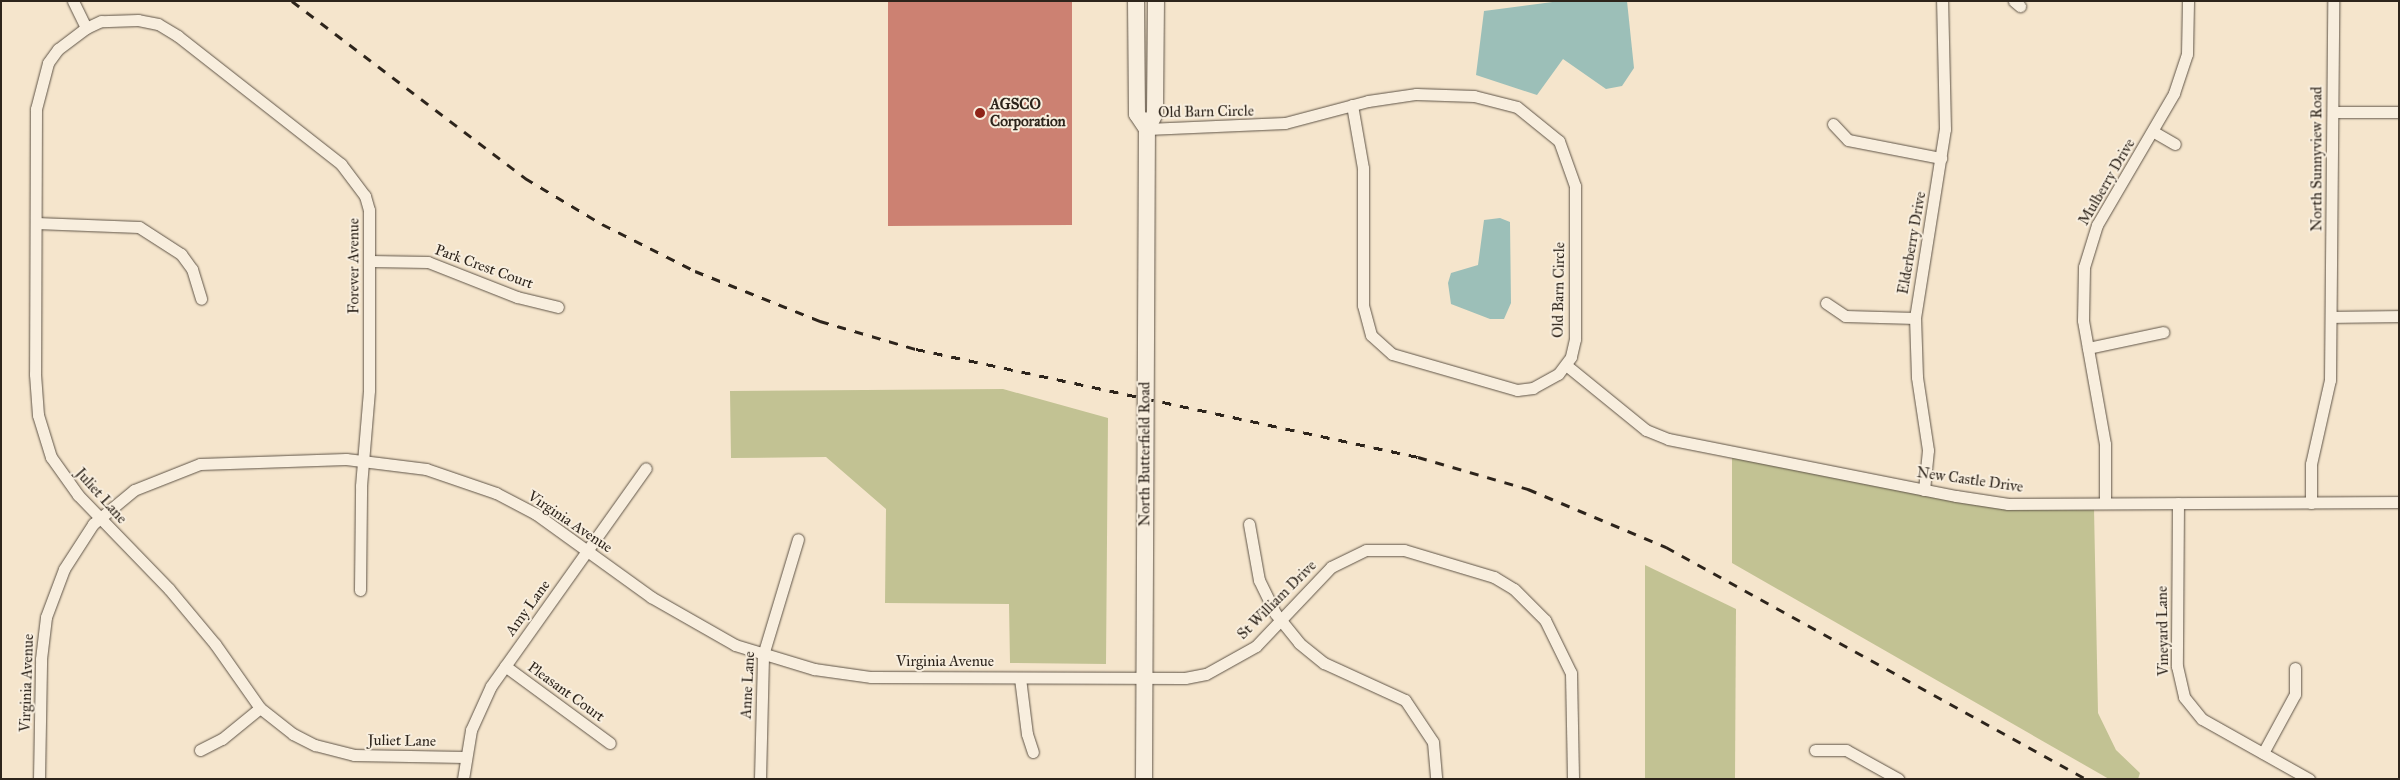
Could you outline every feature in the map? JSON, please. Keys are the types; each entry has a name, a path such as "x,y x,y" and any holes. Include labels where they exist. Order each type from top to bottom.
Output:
{"main road":[{"name":"North Butterfield Road","path":"1136,1 1137,114 1147,128"},
{"name":"North Butterfield Road","path":"1144,779 1147,128 1155,113 1156,1"},
{"path":"1155,44 1162,1"}],"street":[{"path":"73,1 86,28"},
{"name":"Elderberry Drive","path":"1924,490 1928,450 1917,377 1915,318 1945,129 1942,1"},
{"name":"Mulberry Drive","path":"2105,503 2105,444 2088,348 2082,290 2091,241 2128,169 2154,132 2174,93 2187,54 2188,1"},
{"name":"North Sunnyview Road","path":"2311,503 2310,464 2329,391 2333,1"},
{"name":"Forever Avenue","path":"86,28 115,20 158,24 341,164 357,181 369,210 370,261 369,390 363,461 360,590"},
{"name":"Juliet Lane","path":"86,28 58,49 42,76 36,110 38,415 44,441 60,473 100,518 175,596 260,708 294,734 336,752 465,757"},
{"name":"Old Barn Circle","path":"1147,128 1251,127 1285,123 1352,105 1416,94 1496,100 1517,107 1559,141 1575,186 1575,339 1566,365 1546,383 1516,390 1392,354 1371,336 1363,304 1363,168 1352,105"},
{"path":"2332,112 2399,112"},
{"path":"1833,124 1848,140 1941,158"},
{"path":"2154,132 2175,144"},
{"path":"36,223 139,227 181,254 192,269 201,299"},
{"name":"Park Crest Court","path":"370,261 428,262 517,297 558,307"},
{"path":"1826,303 1845,316 1915,318"},
{"path":"2331,318 2399,316"},
{"path":"2088,348 2163,332"},
{"name":"New Castle Drive","path":"1566,365 1646,430 1668,439 1924,490 2008,504 2399,502"},
{"name":"Virginia Avenue","path":"40,779 41,659 46,618 64,569 78,543 100,518 140,486 200,464 224,460 363,461 426,470 496,494 536,514 709,632 763,655 814,669 871,677 1145,678"},
{"name":"Amy Lane","path":"463,779 465,757 480,708 505,666 646,468"},
{"name":"Vineyard Lane","path":"2178,503 2179,684 2202,719 2309,779"},
{"path":"1249,524 1259,580 1280,620 1299,643 1324,663 1404,700 1433,742 1436,779"},
{"name":"Anne Lane","path":"760,779 763,655 798,539"},
{"name":"St William Drive","path":"1145,678 1206,674 1256,646 1331,567 1366,550 1404,550 1494,577 1531,603 1555,634 1565,653 1574,692 1573,779"},
{"name":"Pleasant Court","path":"505,666 610,743"},
{"path":"2263,753 2295,694 2294,668"},
{"path":"1020,678 1027,734 1033,752"},
{"path":"200,750 222,739 260,708"},
{"path":"1815,750 1846,750 1898,779"}],"green space":[{"path":"1003,389 1108,418 1106,664 1010,663 1009,604 885,603 886,509 826,457 731,458 730,391"},
{"path":"1732,457 2005,507 2094,508 2098,713 2116,750 2140,773 2138,779 2109,779 1732,563"},
{"path":"1645,565 1736,609 1735,779 1645,779"}],"water":[{"path":"1560,1 1627,1 1634,68 1622,86 1606,89 1563,59 1537,95 1476,75 1484,11"},
{"path":"1500,218 1510,222 1511,303 1504,319 1490,319 1451,304 1448,283 1451,273 1478,265 1484,220"}],"building":[{"name":"AGSCO Corporation","path":"888,1 1072,1 1072,225 888,226"}],"railway":[{"path":"292,1 525,178 602,224 695,271 820,321 916,349 1418,457 1528,489 1666,547 2087,779"}],"place":[{"name":"AGSCO Corporation","path":"980,113"}]}
